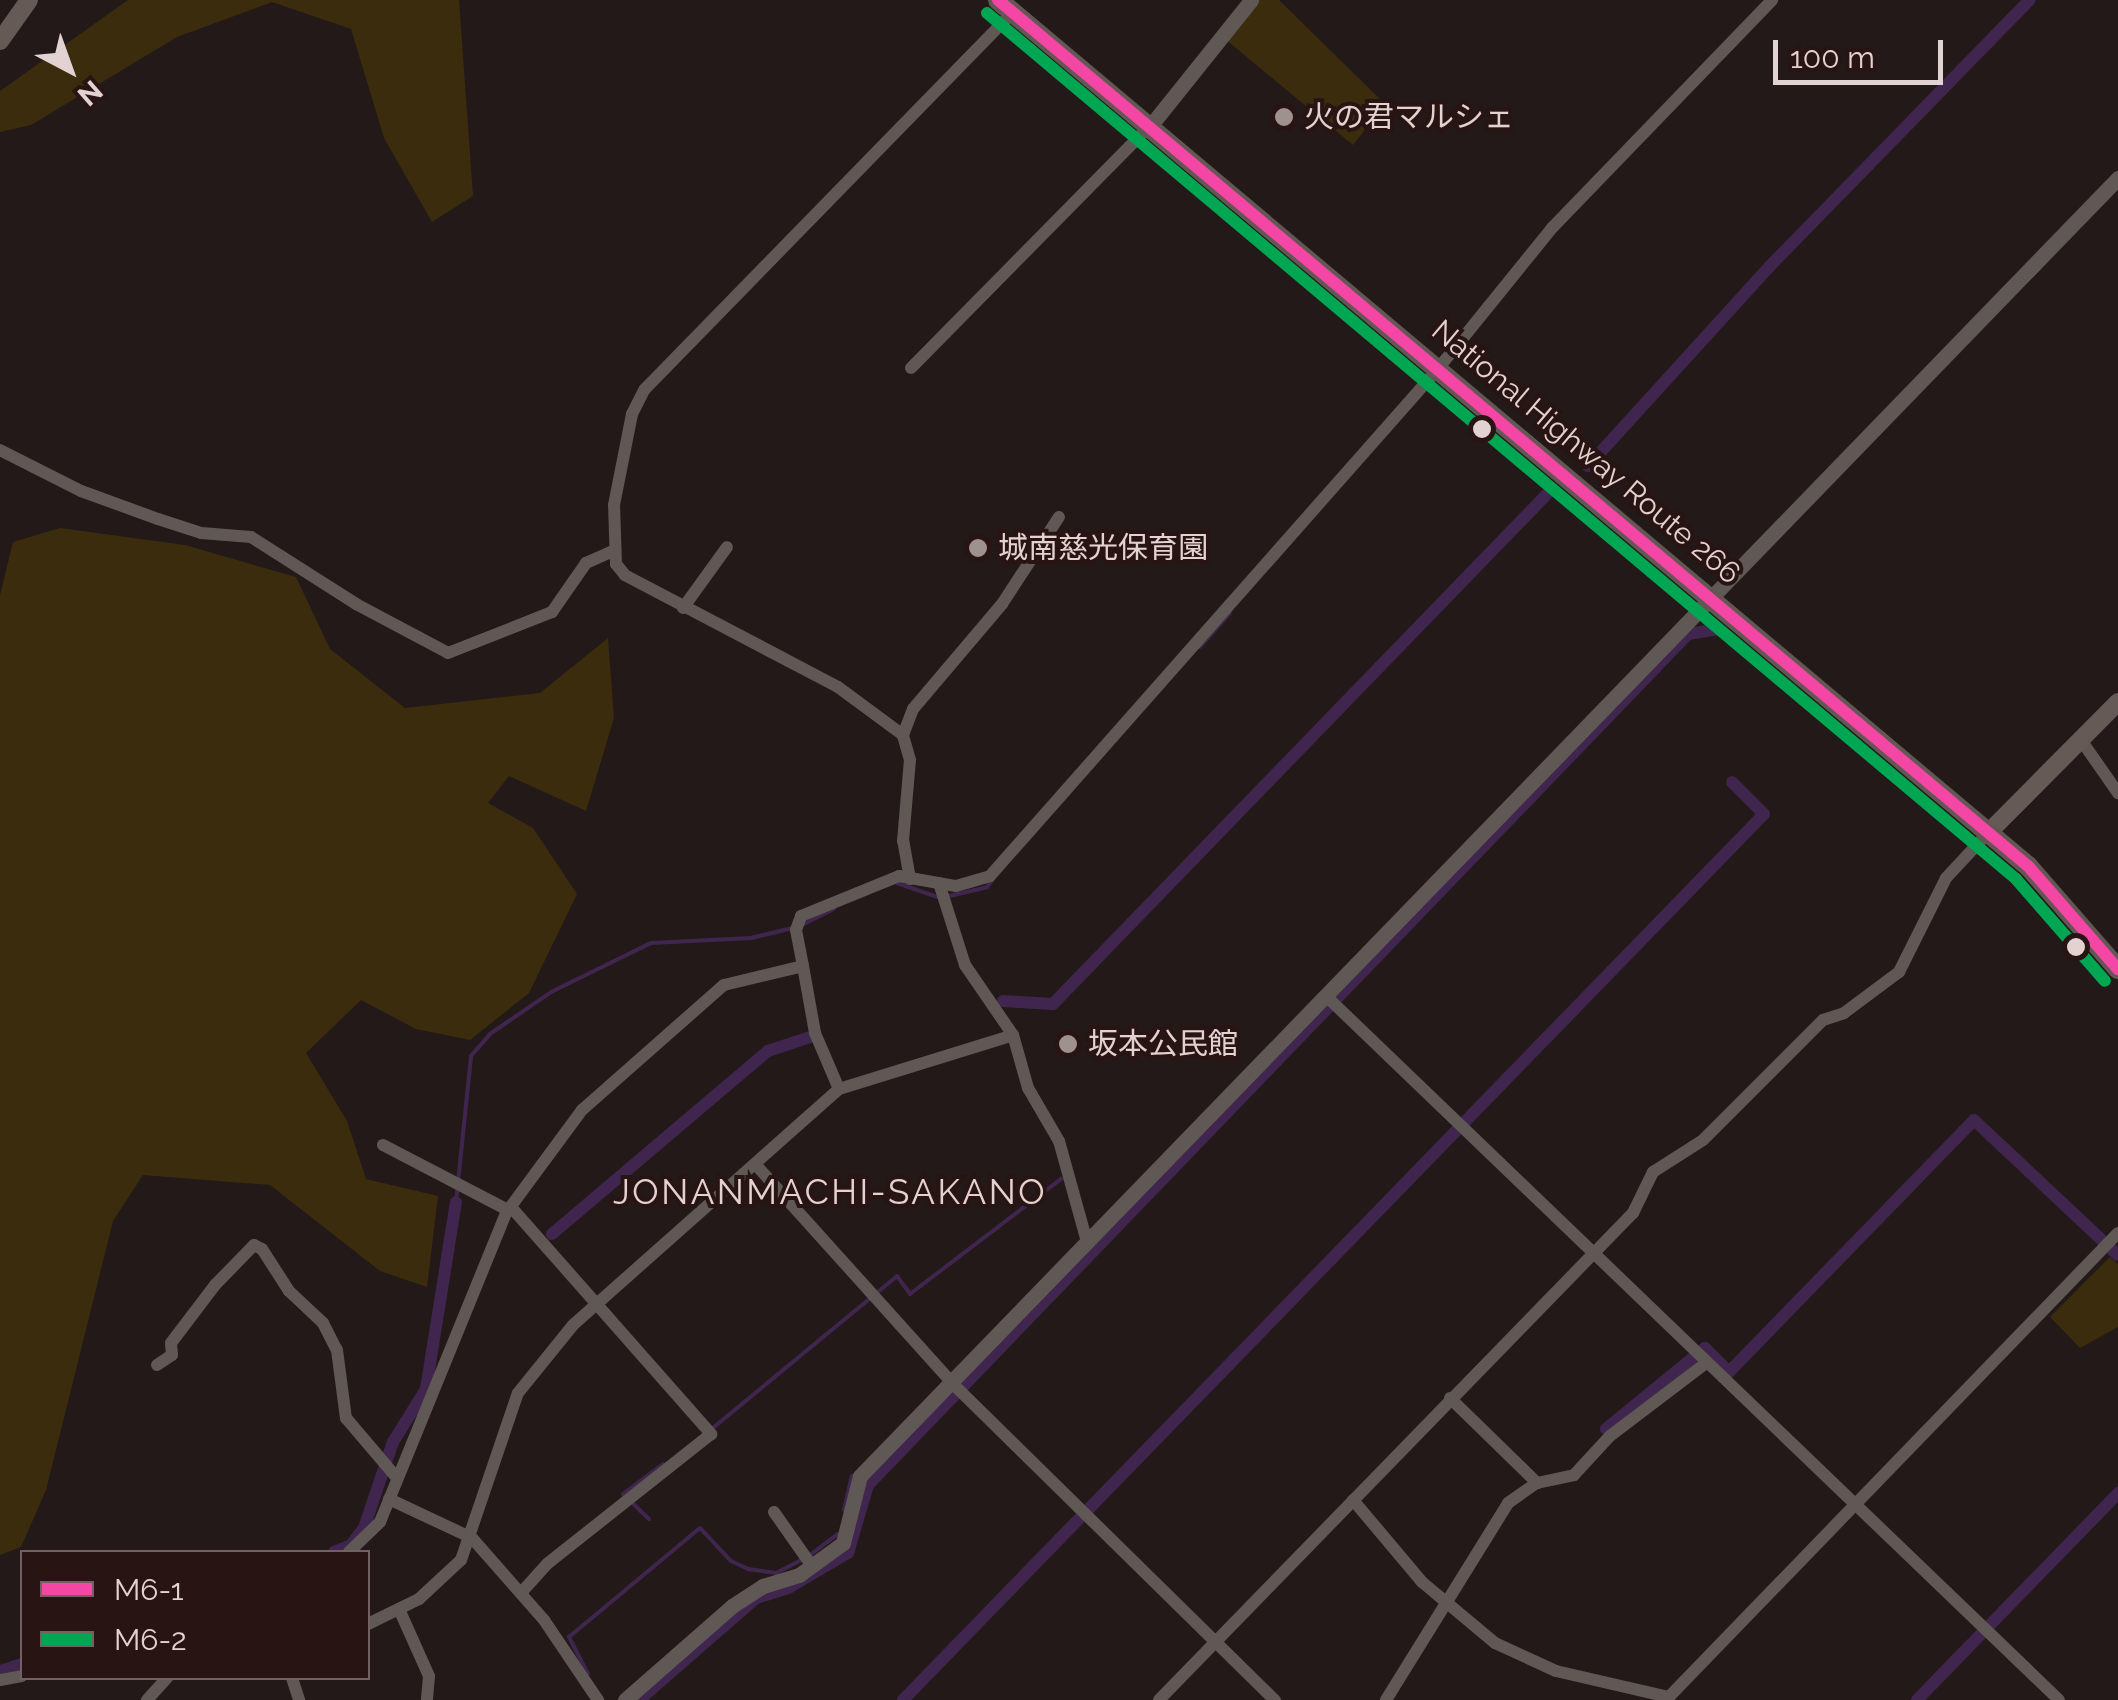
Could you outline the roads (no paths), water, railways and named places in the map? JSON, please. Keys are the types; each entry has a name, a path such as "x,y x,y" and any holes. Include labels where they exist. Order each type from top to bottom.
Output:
{"highway":[{"name":"National Highway Route 266","path":"1006,6 1437,370 1712,594 2028,866 2118,969"}],"main road":[{"path":"0,42 29,0"},
{"path":"1987,834 2118,702"}],"street":[{"path":"911,368 1151,125 1251,0"},
{"path":"840,1089 816,1033 796,930 801,916 891,878 969,884 990,876 1437,370 1552,228 1772,0"},
{"path":"904,735 838,687 625,575 615,550 617,488 632,414 645,389 1006,6"},
{"path":"626,1700 750,1594 812,1566 843,1543 860,1476 2118,178"},
{"path":"0,450 80,491 201,534 252,537 356,604 448,653 552,612 586,564 615,550"},
{"path":"910,878 903,841 910,760 904,735 928,687 956,664 1059,518"},
{"path":"683,608 728,547"},
{"path":"2081,740 2118,793"},
{"path":"1159,1700 1595,1253 1642,1202 1662,1164 1703,1140 1823,1020 1844,1013 1899,972 1946,878 1987,834"},
{"path":"938,883 965,965 1013,1035 1028,1088 1070,1169 1087,1242"},
{"path":"351,1550 375,1530 446,1371 509,1208 582,1110 684,1016 724,985 803,966"},
{"path":"1326,996 2059,1700"},
{"path":"370,1623 446,1578 472,1538 518,1393 598,1303 840,1089 1013,1035"},
{"path":"383,1146 463,1181 509,1208 598,1303 711,1434 547,1564 521,1593"},
{"path":"756,1165 952,1383 1275,1700"},
{"path":"1353,1500 1447,1604 1529,1662 1668,1698 2118,1233"},
{"path":"156,1365 172,1355 171,1343 216,1285 254,1245 262,1249 289,1291 324,1323 336,1350 346,1418 396,1478"},
{"path":"1386,1700 1508,1503 1537,1483 1583,1469 1610,1436 1706,1363"},
{"path":"1450,1398 1537,1483"},
{"path":"388,1500 472,1538 521,1593 598,1700"},
{"path":"774,1512 812,1566"},
{"path":"399,1609 429,1676 427,1700"},
{"path":"147,1700 165,1680"}],"waterway":[{"path":"1588,466 1769,267 2030,0"},
{"path":"1003,1001 1053,1004 1550,491"},
{"path":"1200,647 1230,613"},
{"path":"639,1700 756,1598 788,1588 848,1553 868,1485 1688,634 1719,629"},
{"path":"903,1700 1764,814 1732,782"},
{"path":"949,896 987,887 994,878"},
{"path":"897,883 940,898"},
{"path":"802,925 834,909"},
{"path":"456,1202 471,1056 490,1034 551,992 651,943 751,938 793,928"},
{"path":"552,1234 768,1051 810,1037"},
{"path":"1606,1429 1705,1348 1729,1372 1974,1120 2118,1255"},
{"path":"714,1427 897,1276 910,1294 1061,1179"},
{"path":"339,1550 351,1545 364,1528 393,1442 426,1389 456,1202"},
{"path":"649,1519 623,1494 663,1464"},
{"path":"844,1510 852,1476"},
{"path":"1917,1700 2118,1493"},
{"path":"588,1674 569,1637 700,1528 731,1561 748,1569 776,1573 802,1560"},
{"path":"810,1555 838,1534"},
{"path":"0,1671 20,1665"}],"place":[{"name":"火の君マルシェ","path":"1284,117"},
{"name":"城南慈光保育園","path":"978,548"},
{"name":"坂本公民館","path":"1068,1044"}],"district":[{"name":"JONANMACHI-SAKANO","path":"830,1192"}]}
